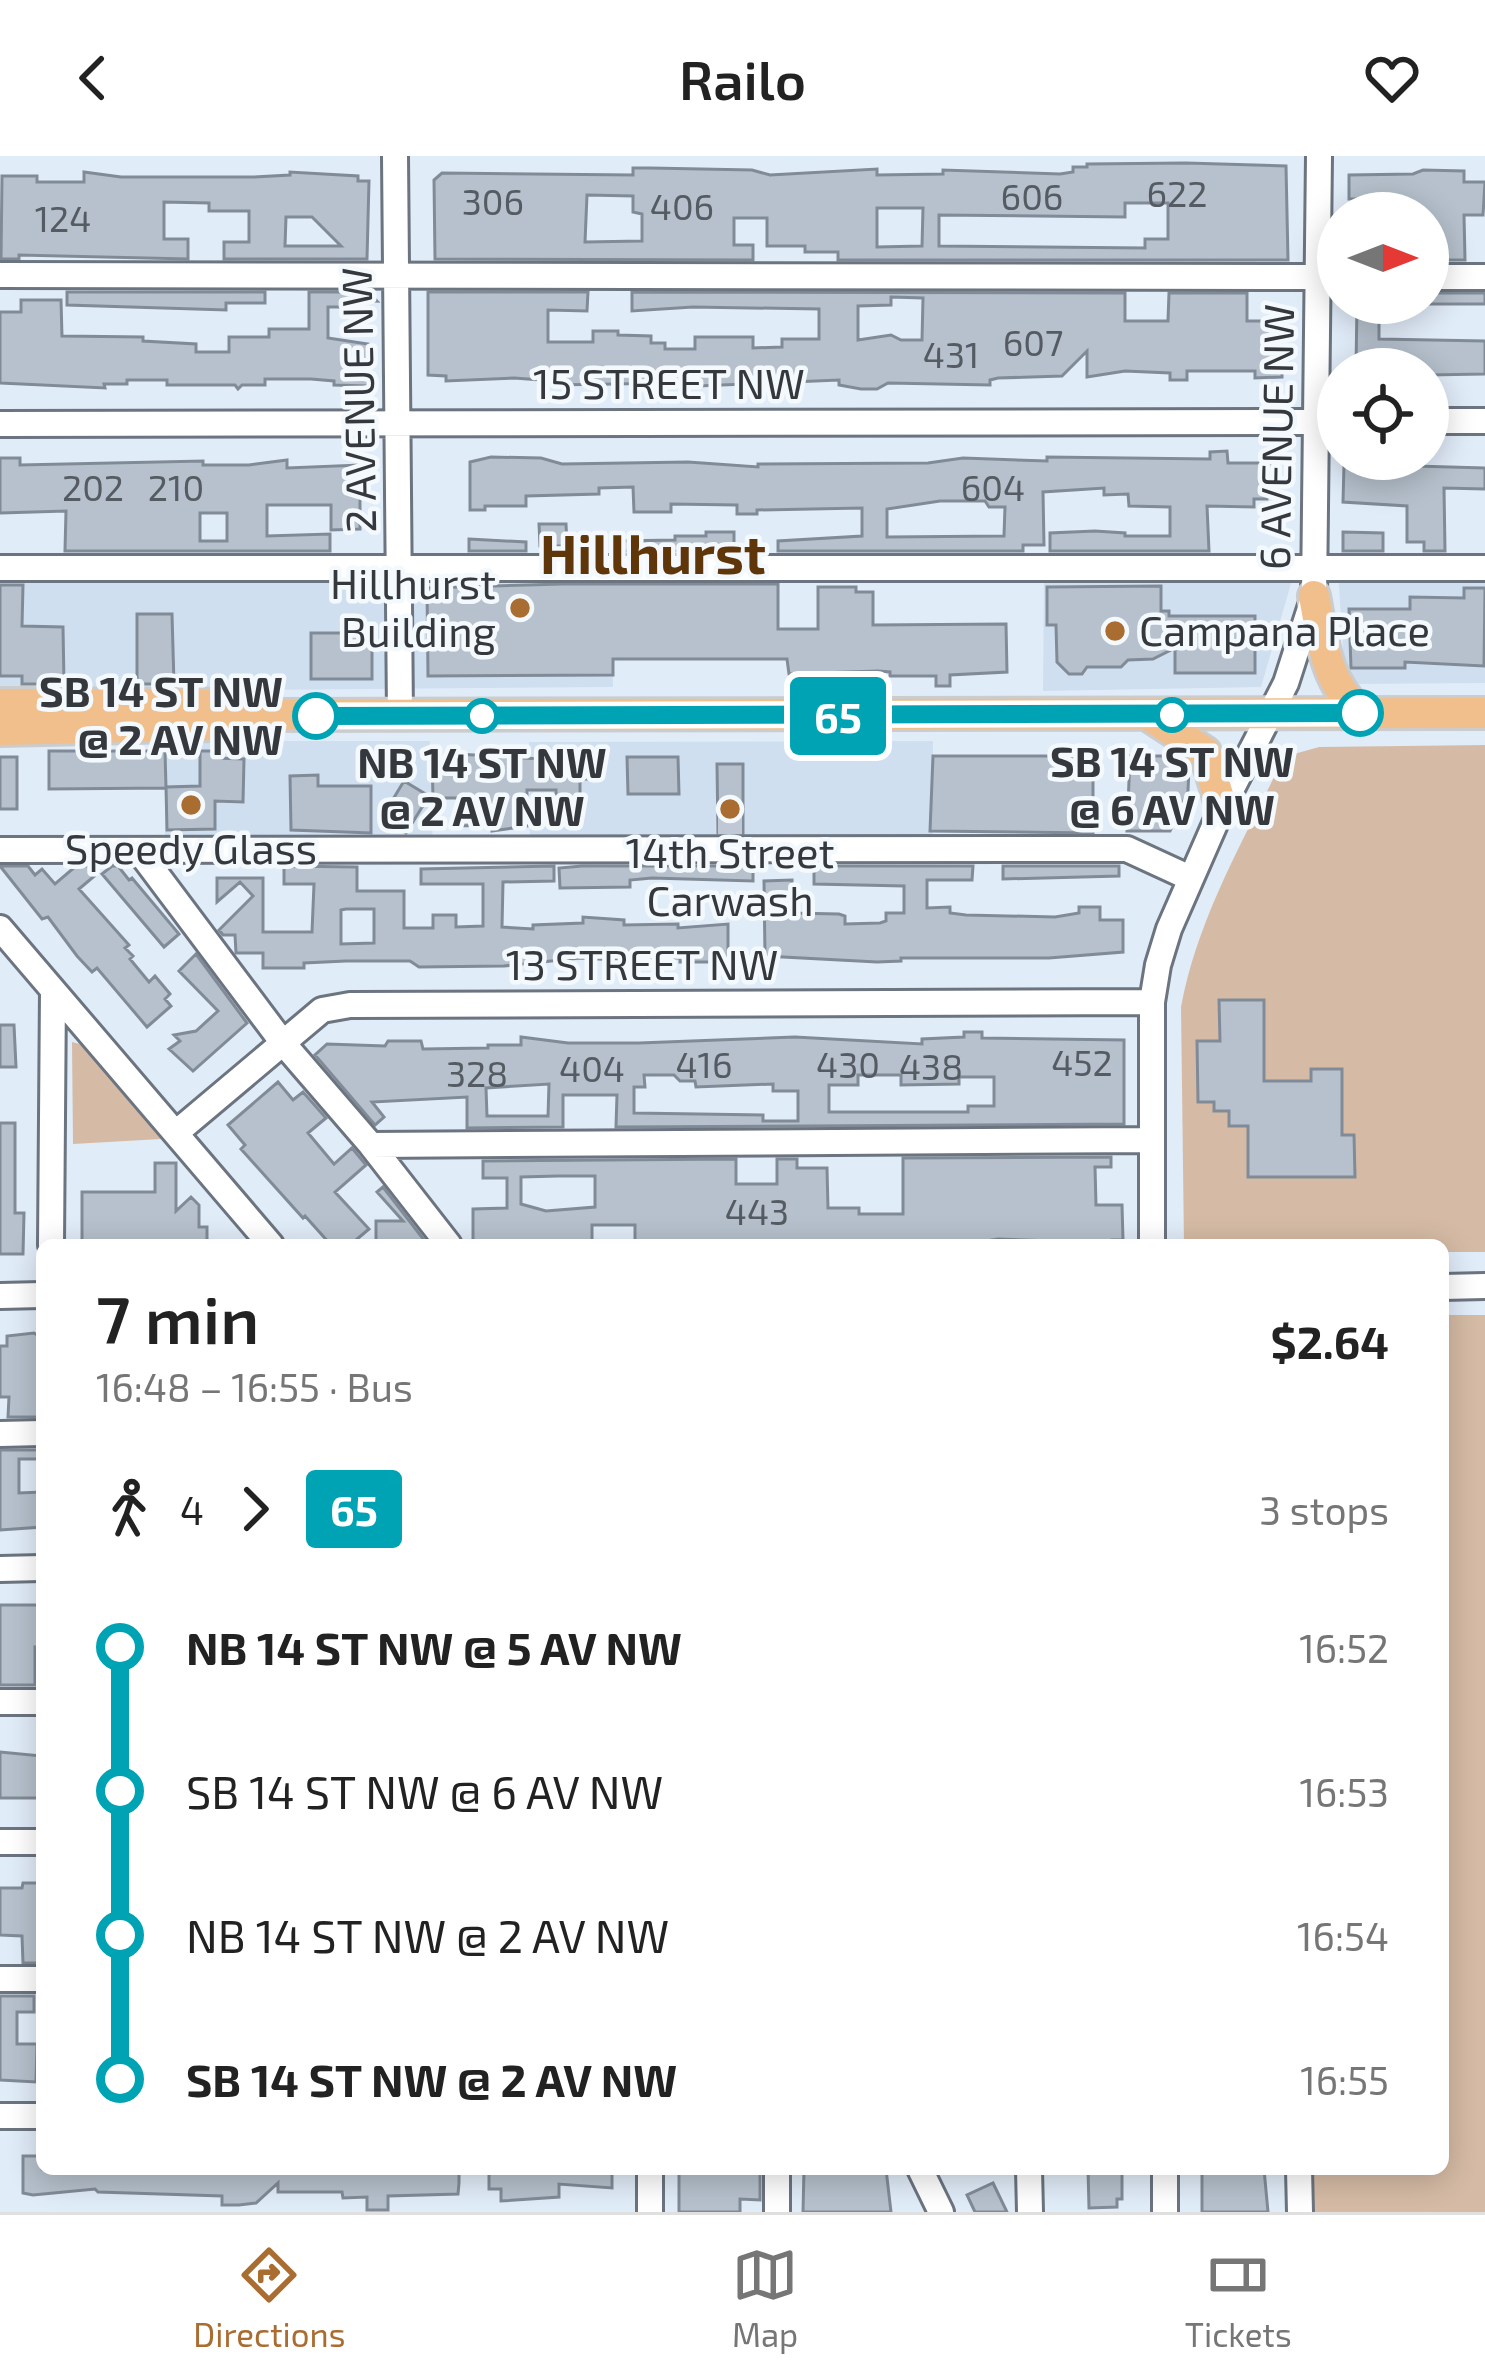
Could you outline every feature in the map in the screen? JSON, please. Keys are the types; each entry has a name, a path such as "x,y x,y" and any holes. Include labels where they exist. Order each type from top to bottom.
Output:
{"main road":[{"path":"1315,582 1331,676 1340,694 1360,713"},
{"path":"0,704 218,705 257,715 400,716 1485,713"},
{"path":"0,730 216,725 257,715"},
{"path":"1148,715 1205,752 1222,808"}],"street":[{"name":"2 AVENUE NW","path":"395,156 400,716"},
{"name":"6 AVENUE NW","path":"1319,156 1322,192"},
{"path":"0,275 1317,277"},
{"path":"1449,277 1485,277"},
{"path":"1449,422 1485,421"},
{"name":"15 STREET NW","path":"0,424 1317,422"},
{"name":"6 AVENUE NW","path":"1152,1239 1152,1002 1157,965 1190,878 1299,651 1315,582 1323,480"},
{"path":"0,568 1315,582 1485,568"},
{"path":"0,850 1127,849 1190,878"},
{"path":"139,851 283,1043 371,1144 444,1239"},
{"path":"0,928 266,1239"},
{"path":"51,1239 53,991"},
{"name":"13 STREET NW","path":"177,1132 322,1010 350,1005 1152,1002"},
{"path":"371,1144 1152,1140"},
{"path":"1449,1286 1485,1286"},
{"path":"0,1296 36,1295"},
{"path":"0,1434 36,1433"},
{"path":"0,1569 36,1568"},
{"path":"0,1702 36,1702"},
{"path":"0,1842 36,1842"},
{"path":"0,1979 36,1979"},
{"path":"0,2116 36,2116"},
{"path":"650,2175 650,2212"},
{"path":"777,2175 777,2212"},
{"path":"923,2175 940,2212"},
{"path":"1029,2175 1030,2212"},
{"path":"1165,2175 1166,2212"},
{"path":"1299,2175 1300,2212"}],"shaded area":[{"path":"612,568 613,687 0,692 0,569"},
{"path":"1485,568 1485,683 1352,684 1344,666 1338,570"},
{"path":"1295,570 1261,687 1043,691 1044,571"},
{"path":"165,741 430,741 433,854 165,856"},
{"path":"933,741 933,853 530,850 529,742"},
{"path":"1485,745 1485,1252 1449,1252 1449,1239 1184,1239 1181,1007 1188,975 1209,914 1278,769 1287,756 1319,747"},
{"path":"72,1042 80,1044 161,1139 73,1144"},
{"path":"1449,1315 1485,1315 1485,2212 1306,2212 1306,2175 1449,2175"}],"building":[{"path":"1087,164 1286,166 1288,260 838,260 838,252 767,246 767,218 734,218 734,245 753,245 753,260 435,259 434,180 442,173 633,175 633,168 650,168 752,170 770,175 877,169 877,175 943,174 943,170 1060,174","holes":["587,195 633,196 633,212 642,214 642,241 585,242","1125,203 1168,203 1168,239 1145,239 1145,248 939,246 939,215 1125,217","877,208 923,208 922,246 877,247"]},
{"path":"1464,171 1464,182 1485,182 1483,215 1464,215 1465,260 1449,260 1449,192 1349,192 1349,175"},
{"path":"84,172 121,177 254,177 290,172 358,176 358,181 369,181 367,259 224,259 224,242 249,242 249,211 209,211 209,203 164,202 164,239 188,239 188,259 19,255 19,259 1,259 2,176 84,182","holes":["286,217 312,217 341,246 285,246"]},
{"path":"67,292 265,292 265,303 226,303 226,310 67,305"},
{"path":"309,292 369,292 377,301 350,300 350,307 328,307 328,338 368,344 368,386 311,379 265,379 265,385 238,389 235,385 167,385 167,380 127,380 127,384 104,384 105,388 0,383 0,312 21,312 21,300 61,300 62,336 143,337 143,341 196,344 196,352 229,352 229,337 269,337 269,329 309,329"},
{"path":"428,292 588,292 587,311 548,310 548,342 593,342 593,331 618,331 618,335 651,336 651,343 665,343 665,349 695,349 695,337 753,337 753,348 782,347 782,339 819,339 819,309 632,311 632,292 1125,293 1125,321 1168,321 1169,293 1247,293 1247,321 1282,321 1282,377 1255,378 1255,371 1187,371 1187,380 1170,380 1170,373 1125,371 1087,377 1087,351 1062,376 998,378 990,380 990,385 888,383 861,389 839,385 839,380 674,387 674,383 554,385 554,381 514,378 446,381 446,376 428,375","holes":["891,297 923,298 922,340 891,335 858,340 858,306 891,305"]},
{"path":"1449,293 1485,293 1485,304 1449,304"},
{"path":"1357,324 1379,324 1379,339 1485,341 1485,374 1449,375 1449,348 1356,348"},
{"path":"1227,451 1228,463 1277,463 1277,487 1267,487 1267,499 1254,499 1254,507 1207,506 1209,551 1050,551 1050,533 1170,536 1170,507 1129,506 1128,494 1104,495 1104,488 1043,492 1044,545 1023,545 1023,551 778,551 778,541 862,536 862,508 737,514 737,505 671,504 671,512 634,512 633,487 599,488 599,494 526,496 526,506 470,510 470,462 491,457 541,458 562,464 688,462 758,467 963,458 1210,459 1210,452","holes":["940,501 985,501 989,507 1005,507 1004,536 887,537 887,509"]},
{"path":"0,458 20,458 20,465 203,461 203,465 249,465 287,460 287,468 360,465 360,529 331,530 331,505 267,505 267,536 330,534 330,551 65,551 66,511 0,513","holes":["200,513 227,513 227,541 200,541"]},
{"path":"1449,467 1485,468 1485,489 1444,488 1445,551 1424,551 1424,542 1407,542 1407,506 1343,502 1344,480 1449,480"},
{"path":"539,524 566,524 567,546 540,546"},
{"path":"706,532 734,532 734,551 618,551 618,541 675,540 675,536 706,536"},
{"path":"1343,532 1383,533 1383,551 1343,551"},
{"path":"469,539 526,542 526,551 469,551"},
{"path":"778,584 778,629 818,629 818,587 856,587 856,592 873,592 873,625 1006,624 1007,672 950,675 950,686 936,686 936,676 890,676 890,672 878,671 789,674 787,659 613,659 613,675 428,676 427,588"},
{"path":"0,585 23,585 22,626 63,627 64,684 22,684 22,676 0,676"},
{"name":"Campana Place","path":"1161,586 1161,611 1169,611 1169,616 1255,616 1255,673 1175,673 1175,648 1153,659 1128,660 1121,667 1087,667 1082,674 1069,674 1057,662 1056,625 1047,625 1047,587"},
{"path":"1464,588 1485,588 1484,666 1405,662 1405,668 1351,668 1349,609 1410,609 1410,597 1464,598"},
{"path":"137,614 172,614 174,684 137,684"},
{"path":"342,629 372,629 372,679 311,679 311,633 342,633"},
{"path":"49,751 165,751 166,788 49,789"},
{"name":"Speedy Glass","path":"200,751 215,751 215,758 244,759 243,802 215,801 215,829 167,830 166,787 200,786"},
{"path":"458,754 588,762 588,779 580,779 580,821 556,821 556,790 527,790 527,826 492,831 492,825 459,826 458,798 433,798 432,759 458,759"},
{"path":"933,756 1093,756 1093,833 930,831"},
{"path":"1130,756 1175,756 1189,768 1188,791 1170,831 1127,831"},
{"path":"0,757 17,757 17,809 0,809"},
{"path":"627,757 678,757 679,794 628,794"},
{"name":"14th Street Carwash","path":"717,764 743,764 743,833 718,833"},
{"path":"318,775 318,786 371,786 371,833 291,830 290,776"},
{"path":"404,781 429,796 406,833 381,819"},
{"path":"0,866 28,866 35,875 42,869 55,884 76,866 93,866 98,873 79,889 129,945 125,948 133,956 130,959 149,982 155,976 170,994 165,999 171,1006 147,1027 97,968 92,972 77,956 48,917 42,919"},
{"path":"112,866 132,878 179,934 164,947 102,874"},
{"path":"284,866 357,867 357,891 404,891 404,928 433,928 433,915 456,915 456,927 483,926 483,884 421,884 421,869 554,866 554,881 503,882 502,927 583,923 583,917 624,920 624,925 678,924 678,928 728,924 728,962 580,958 504,966 419,967 410,961 346,961 263,968 263,953 236,953 235,935 219,930 253,896 240,882 217,902 217,878 263,878 263,932 312,932 314,884 284,884","holes":["374,909 374,943 341,944 341,910"]},
{"path":"753,866 753,881 652,878 630,880 630,887 560,888 559,868"},
{"path":"814,866 973,866 972,880 927,880 927,908 950,907 950,913 966,915 1055,917 1079,913 1079,907 1100,907 1100,920 1123,920 1123,952 877,962 765,956 764,881 792,880 792,913 839,914 845,916 845,924 880,923 886,921 886,913 904,913 904,886 814,884"},
{"path":"1003,866 1119,866 1119,876 1003,879"},
{"path":"196,954 247,1023 193,1071 169,1049 180,1041 174,1035 196,1031 218,1011 179,971"},
{"path":"1219,1000 1264,1000 1264,1081 1311,1081 1311,1069 1342,1069 1342,1135 1354,1135 1355,1177 1248,1177 1248,1126 1229,1126 1229,1111 1214,1111 1214,1102 1198,1102 1197,1041 1220,1041"},
{"path":"0,1025 14,1025 16,1067 0,1067"},
{"path":"964,1032 982,1032 982,1038 1124,1040 1124,1124 616,1127 617,1095 563,1095 563,1127 467,1128 467,1097 372,1102 384,1117 375,1125 315,1055 327,1044 385,1046 388,1041 421,1041 423,1049 488,1048 521,1045 521,1037 568,1043 795,1037 922,1044 922,1039 964,1037","holes":["644,1075 674,1075 680,1081 695,1081 696,1087 773,1084 773,1091 798,1091 798,1121 763,1121 763,1115 634,1113 634,1087 645,1087","858,1075 901,1075 901,1085 959,1084 959,1077 994,1077 994,1106 968,1106 968,1112 829,1112 829,1085 858,1085","549,1084 548,1116 487,1116 486,1088"]},
{"path":"278,1082 293,1100 303,1092 326,1118 308,1133 334,1164 352,1148 366,1165 335,1192 369,1229 357,1239 326,1239 241,1149 245,1145 228,1125"},
{"path":"0,1123 15,1123 15,1213 24,1213 23,1254 0,1254"},
{"path":"1111,1157 1111,1167 1095,1167 1096,1205 1122,1205 1123,1239 635,1239 635,1225 592,1225 592,1239 473,1239 473,1209 507,1208 507,1178 483,1178 483,1161 736,1159 736,1184 777,1184 777,1159 797,1159 797,1168 827,1168 828,1208 903,1214 903,1158","holes":["595,1176 595,1207 546,1211 521,1204 521,1177"]},
{"path":"155,1163 176,1163 176,1211 191,1197 199,1205 199,1227 207,1227 207,1239 82,1239 82,1192 155,1192"},
{"path":"383,1187 423,1239 376,1239 376,1221 403,1221 377,1192"},
{"path":"36,1334 36,1417 8,1417 9,1397 0,1397 0,1346 7,1346 7,1336"},
{"path":"0,1450 36,1450 36,1459 19,1459 19,1493 36,1492 36,1527 0,1530"},
{"path":"0,1605 36,1605 35,1685 0,1685"},
{"path":"0,1752 36,1755 36,1798 0,1798"},
{"path":"23,1883 36,1883 36,1963 23,1963 22,1936 0,1935 0,1888 22,1888"},
{"path":"0,1996 34,1996 34,2012 17,2012 17,2044 36,2044 36,2082 0,2080"},
{"path":"23,2156 36,2156 36,2175 459,2175 458,2194 388,2196 388,2210 367,2210 367,2197 343,2198 342,2192 278,2192 278,2183 256,2203 239,2205 222,2205 222,2196 95,2189 23,2193"},
{"path":"489,2175 612,2175 612,2188 559,2184 559,2197 501,2201 501,2189 489,2189"},
{"path":"679,2175 760,2175 760,2200 740,2199 740,2212 679,2212"},
{"path":"804,2175 887,2175 891,2212 803,2212"},
{"path":"1088,2175 1122,2175 1122,2199 1117,2199 1117,2207 1089,2208"},
{"path":"1202,2175 1265,2175 1268,2212 1202,2212"},
{"path":"993,2183 1007,2212 975,2212 967,2195"}],"tunnel":[{"path":"718,825 743,825"}],"bus line":[{"name":"65","path":"316,716 1360,713"}],"place":[{"name":"Hillhurst Building","path":"520,608"},
{"name":"Campana Place","path":"1115,631"},
{"name":"SB 14 ST NW @ 6 AV NW","path":"1172,715"},
{"name":"SB 14 ST NW @ 2 AV NW","path":"316,716"},
{"name":"NB 14 ST NW @ 2 AV NW","path":"482,716"},
{"name":"Speedy Glass","path":"191,805"},
{"name":"14th Street Carwash","path":"730,809"}],"district":[{"name":"Hillhurst","path":"653,555"}]}
